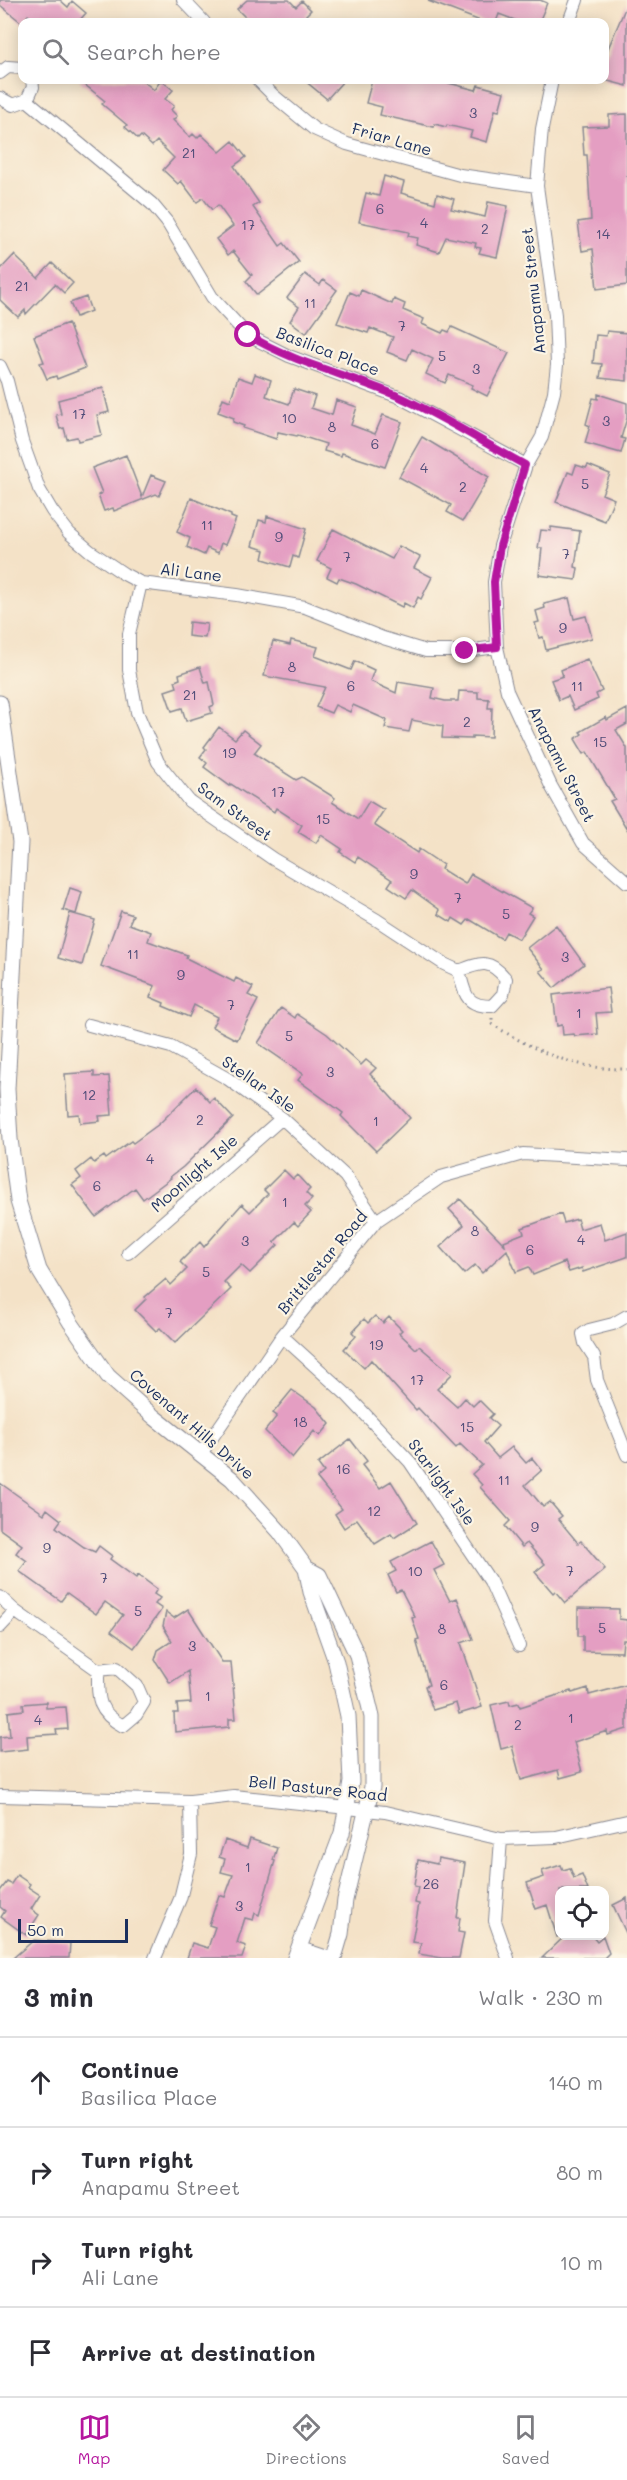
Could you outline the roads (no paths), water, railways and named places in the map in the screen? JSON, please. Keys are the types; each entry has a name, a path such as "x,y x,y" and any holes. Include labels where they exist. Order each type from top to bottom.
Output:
{"street":[{"path":"183,0 200,18"},
{"path":"570,18 577,0"},
{"path":"0,73 8,67 18,68"},
{"path":"0,98 13,105 27,100 33,84"},
{"name":"Friar Lane","path":"262,84 314,129 347,144 460,175 537,186"},
{"name":"Anapamu Street","path":"551,84 542,129 537,186 555,315 557,365 554,392 542,437 525,465 500,546 494,582 497,647 507,691 551,786 583,843 627,882"},
{"name":"Basilica Place","path":"27,100 152,204 167,222 212,297 248,335 279,352 410,402 525,465"},
{"name":"Ali Lane","path":"0,366 7,381 39,489 52,511 69,533 90,551 141,583 246,596 305,607 383,638 426,651 465,651 497,647"},
{"name":"Sam Street","path":"141,583 129,634 129,670 137,712 158,762 189,801 273,859 459,971"},
{"name":"Covenant Hills Drive","path":"0,703 20,842 4,1088 18,1201 39,1270 71,1323 108,1376 200,1455 232,1479 280,1532 306,1568 311,1592 336,1662 348,1716 351,1782 342,1833 297,1953"},
{"path":"479,963 496,967 506,980 503,994 492,1006 477,1006 466,996 459,971 479,963"},
{"name":"Stellar Isle","path":"89,1025 171,1047 228,1079 282,1118 345,1176 376,1221"},
{"name":"Moonlight Isle","path":"128,1253 282,1118"},
{"name":"Brittlestar Road","path":"200,1455 282,1336 376,1221 441,1177 524,1154 627,1160"},
{"path":"627,1316 613,1324 588,1330 584,1334 585,1343 594,1357 597,1380 627,1455"},
{"name":"Starlight Isle","path":"282,1336 347,1395 410,1462 490,1581 519,1646"},
{"name":"Covenant Hills Drive","path":"306,1568 319,1575 357,1655 372,1718 372,1787 345,1900 341,1934 334,1958"},
{"path":"0,1597 15,1611 98,1670 117,1668 137,1686 144,1702 136,1715 123,1726 108,1718 98,1700 98,1670"},
{"path":"0,1627 15,1611"},
{"name":"Bell Pasture Road","path":"0,1796 190,1801 234,1796 385,1812 501,1839 556,1837 627,1821"},
{"path":"155,1958 180,1899 191,1854 190,1801"},
{"path":"501,1839 495,1921 508,1958"},
{"path":"297,1953 326,1958"}]}
